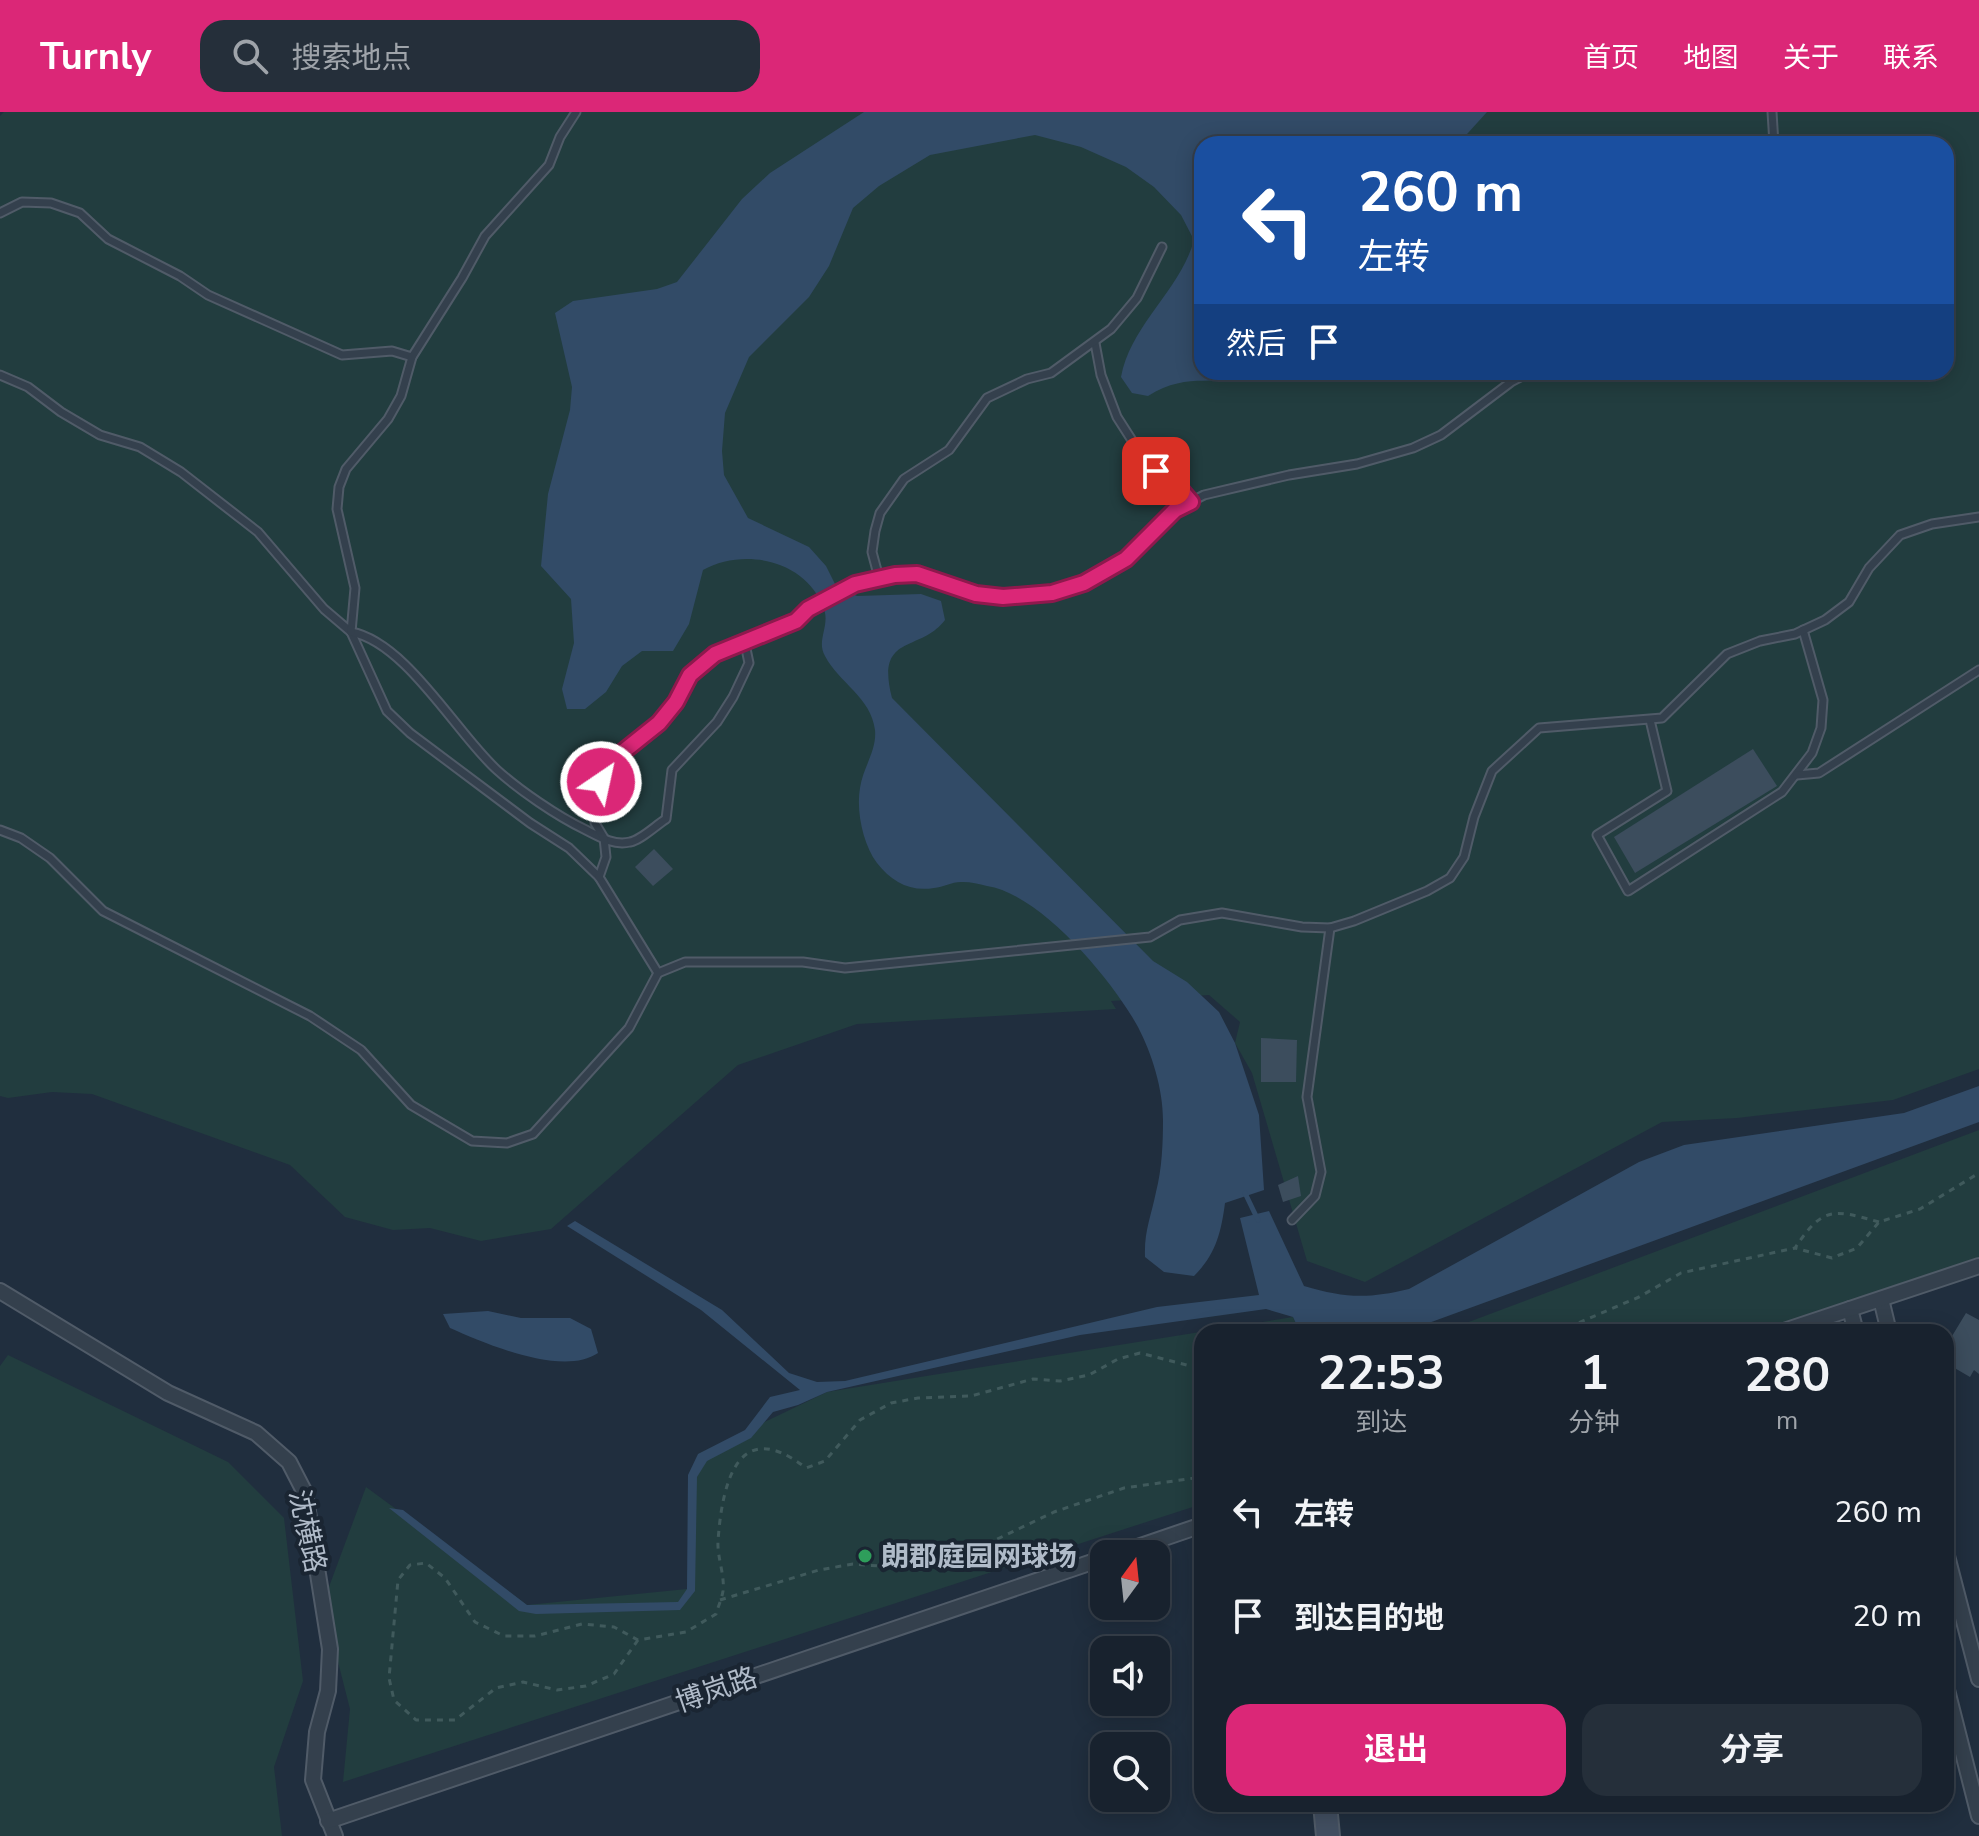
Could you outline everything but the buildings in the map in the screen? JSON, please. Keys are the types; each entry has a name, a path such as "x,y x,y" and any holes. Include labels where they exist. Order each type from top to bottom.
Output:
{"main road":[{"path":"1326,1812 1328,1836"}],"street":[{"path":"1805,1324 1979,1266"},
{"name":"沈横路","path":"0,1291 168,1393 256,1433 289,1462 305,1493 330,1649 328,1691 317,1732 313,1780 335,1836"},
{"path":"1881,1299 1887,1324"},
{"path":"1850,1309 1854,1324"},
{"path":"1158,1540 1194,1528"},
{"name":"博岚路","path":"328,1821 1090,1563"},
{"path":"1954,1583 1979,1679"},
{"path":"1954,1718 1979,1816"}],"lane":[{"path":"351,632 355,588 337,509 339,487 346,469 388,419 401,396 412,357 485,236 549,165 560,137 576,112"},
{"path":"1772,112 1776,136"},
{"path":"0,213 22,202 51,203 80,213 108,239 180,276 208,295 342,355 392,351 412,357"},
{"path":"879,578 872,552 875,531 880,513 904,479 949,450 987,398 1027,379 1051,373 1095,343 1137,298 1162,247"},
{"path":"1095,343 1101,375 1117,417 1142,456 1156,471 1175,483 1191,502"},
{"path":"0,375 28,387 61,412 100,435 140,447 181,472 258,532 324,609 351,632 387,711 410,733 530,823 569,848 599,877 658,973"},
{"path":"599,877 606,857 604,838 595,823 595,804 604,767 659,723 676,702 690,675 715,654 796,621 808,609 855,584 879,578 917,574 976,594 1003,597 1052,593 1084,583 1126,559 1175,510 1204,495 1264,480 1357,464 1413,448 1441,435 1515,380"},
{"path":"0,830 21,838 50,858 103,911 310,1016 361,1050 411,1105 472,1141 507,1143 533,1134 629,1028 658,973 685,962 803,962 845,968 1150,937 1180,920 1222,913 1302,927 1330,928 1369,915 1450,878 1464,857 1474,817 1492,771 1539,728 1662,718 1727,654 1803,630 1825,620 1849,602 1869,568 1900,535 1932,524 1979,517"},
{"path":"1650,720 1667,791 1597,835 1628,891 1782,792 1812,753 1821,728 1823,700 1803,630"},
{"path":"351,632 364,634 388,651 437,698 496,770 574,824 618,843 634,842 666,819 672,770 717,722 733,697 749,663 745,644"},
{"path":"1797,775 1819,773 1979,670"},
{"path":"1292,1220 1315,1196 1321,1172 1307,1097 1330,928"}],"path":[{"path":"1576,1324 1625,1304 1681,1273 1795,1248 1832,1258 1857,1248 1879,1222 1920,1209 1979,1173"},
{"path":"1795,1248 1813,1221 1842,1211 1879,1222"},
{"path":"638,1640 614,1674 586,1686 557,1690 523,1682 496,1688 455,1720 416,1720 394,1700 389,1678 398,1580 410,1565 426,1563 445,1578 475,1622 504,1636 535,1636 582,1624 614,1627 638,1640 686,1632 716,1614 723,1588 718,1544 729,1475 746,1453 765,1447 788,1455 806,1468 825,1461 860,1420 891,1403 918,1398 971,1396 1033,1379 1060,1381 1089,1375 1118,1359 1140,1353 1194,1367"},
{"path":"720,1600 819,1570 853,1564 905,1568 947,1563 1054,1512 1124,1488 1194,1478"}],"green space":[{"path":"4,112 1979,112 1979,1069 1893,1100 1737,1118 1662,1122 1365,1282 1307,1261 1252,1073 1235,1043 1240,1022 1209,995 1111,1001 1116,1009 857,1024 738,1065 551,1229 481,1241 430,1228 393,1230 345,1217 290,1165 92,1094 52,1092 8,1098 0,1096 0,116"},
{"path":"1979,1130 1979,1266 1805,1324 1463,1324"},
{"name":"朗郡庭园网球场","path":"1293,1317 1296,1324 1250,1324"},
{"name":"朗郡庭园网球场","path":"1194,1333 1194,1507 343,1782 350,1709 323,1603 366,1487 527,1605 687,1589 698,1454 827,1392"},
{"path":"8,1355 228,1462 284,1518 303,1681 274,1767 282,1836 0,1836 0,1366"}],"water":[{"path":"864,112 1487,112 1465,136 1194,136 1194,240 1181,215 1154,187 1126,167 1081,147 1035,135 930,155 879,186 853,208 829,266 809,297 749,357 725,413 724,475 748,518 809,547 826,566 836,586 857,596 921,594 941,601 945,620 935,630 895,653 888,677 892,698 1153,961 1187,982 1219,1012 1235,1043 1259,1115 1264,1190 1225,1203 1216,1242 1208,1260 1194,1276 1164,1272 1145,1257 1161,1165 1161,1096 1143,1037 1111,987 1052,922 1008,892 966,882 925,889 909,887 889,875 872,855 862,827 859,797 874,745 875,730 861,699 825,656 822,645 824,609 816,592 804,579 772,562 755,559 719,563 703,570 689,624 673,651 642,651 622,666 606,692 585,709 567,709 562,689 574,643 571,599 541,566 548,494 570,410 572,387 555,313 573,301 657,289 677,282 742,199 770,173"},
{"path":"1194,240 1194,380 1228,380 1177,383 1148,396 1132,393 1121,377 1126,358 1187,258"},
{"path":"1979,1086 1979,1122 1426,1324 1296,1324 1293,1317 1266,1309 1080,1335 827,1392 773,1412 751,1438 707,1461 697,1477 695,1591 680,1610 536,1614 519,1611 389,1508 403,1510 527,1605 678,1602 687,1589 688,1475 698,1454 745,1430 770,1397 800,1390 701,1310 567,1226 575,1221 722,1310 789,1373 817,1382 845,1381 1157,1307 1259,1295 1240,1218 1269,1211 1304,1286 1356,1296 1394,1292 1409,1289 1639,1162 1684,1145 1904,1113"},
{"path":"488,1311 521,1318 570,1318 591,1329 598,1353 565,1361 524,1356 450,1328 443,1314"}],"waterway":[{"path":"1245,1193 1258,1220"}],"place":[{"name":"朗郡庭园网球场","path":"865,1556"}],"route":[{"path":"601,782 604,767 621,750 659,723 676,702 690,675 715,654 796,621 808,609 855,584 895,575 917,574 976,594 1003,597 1052,593 1084,583 1126,559 1175,510 1191,502 1175,483 1156,471"}]}
